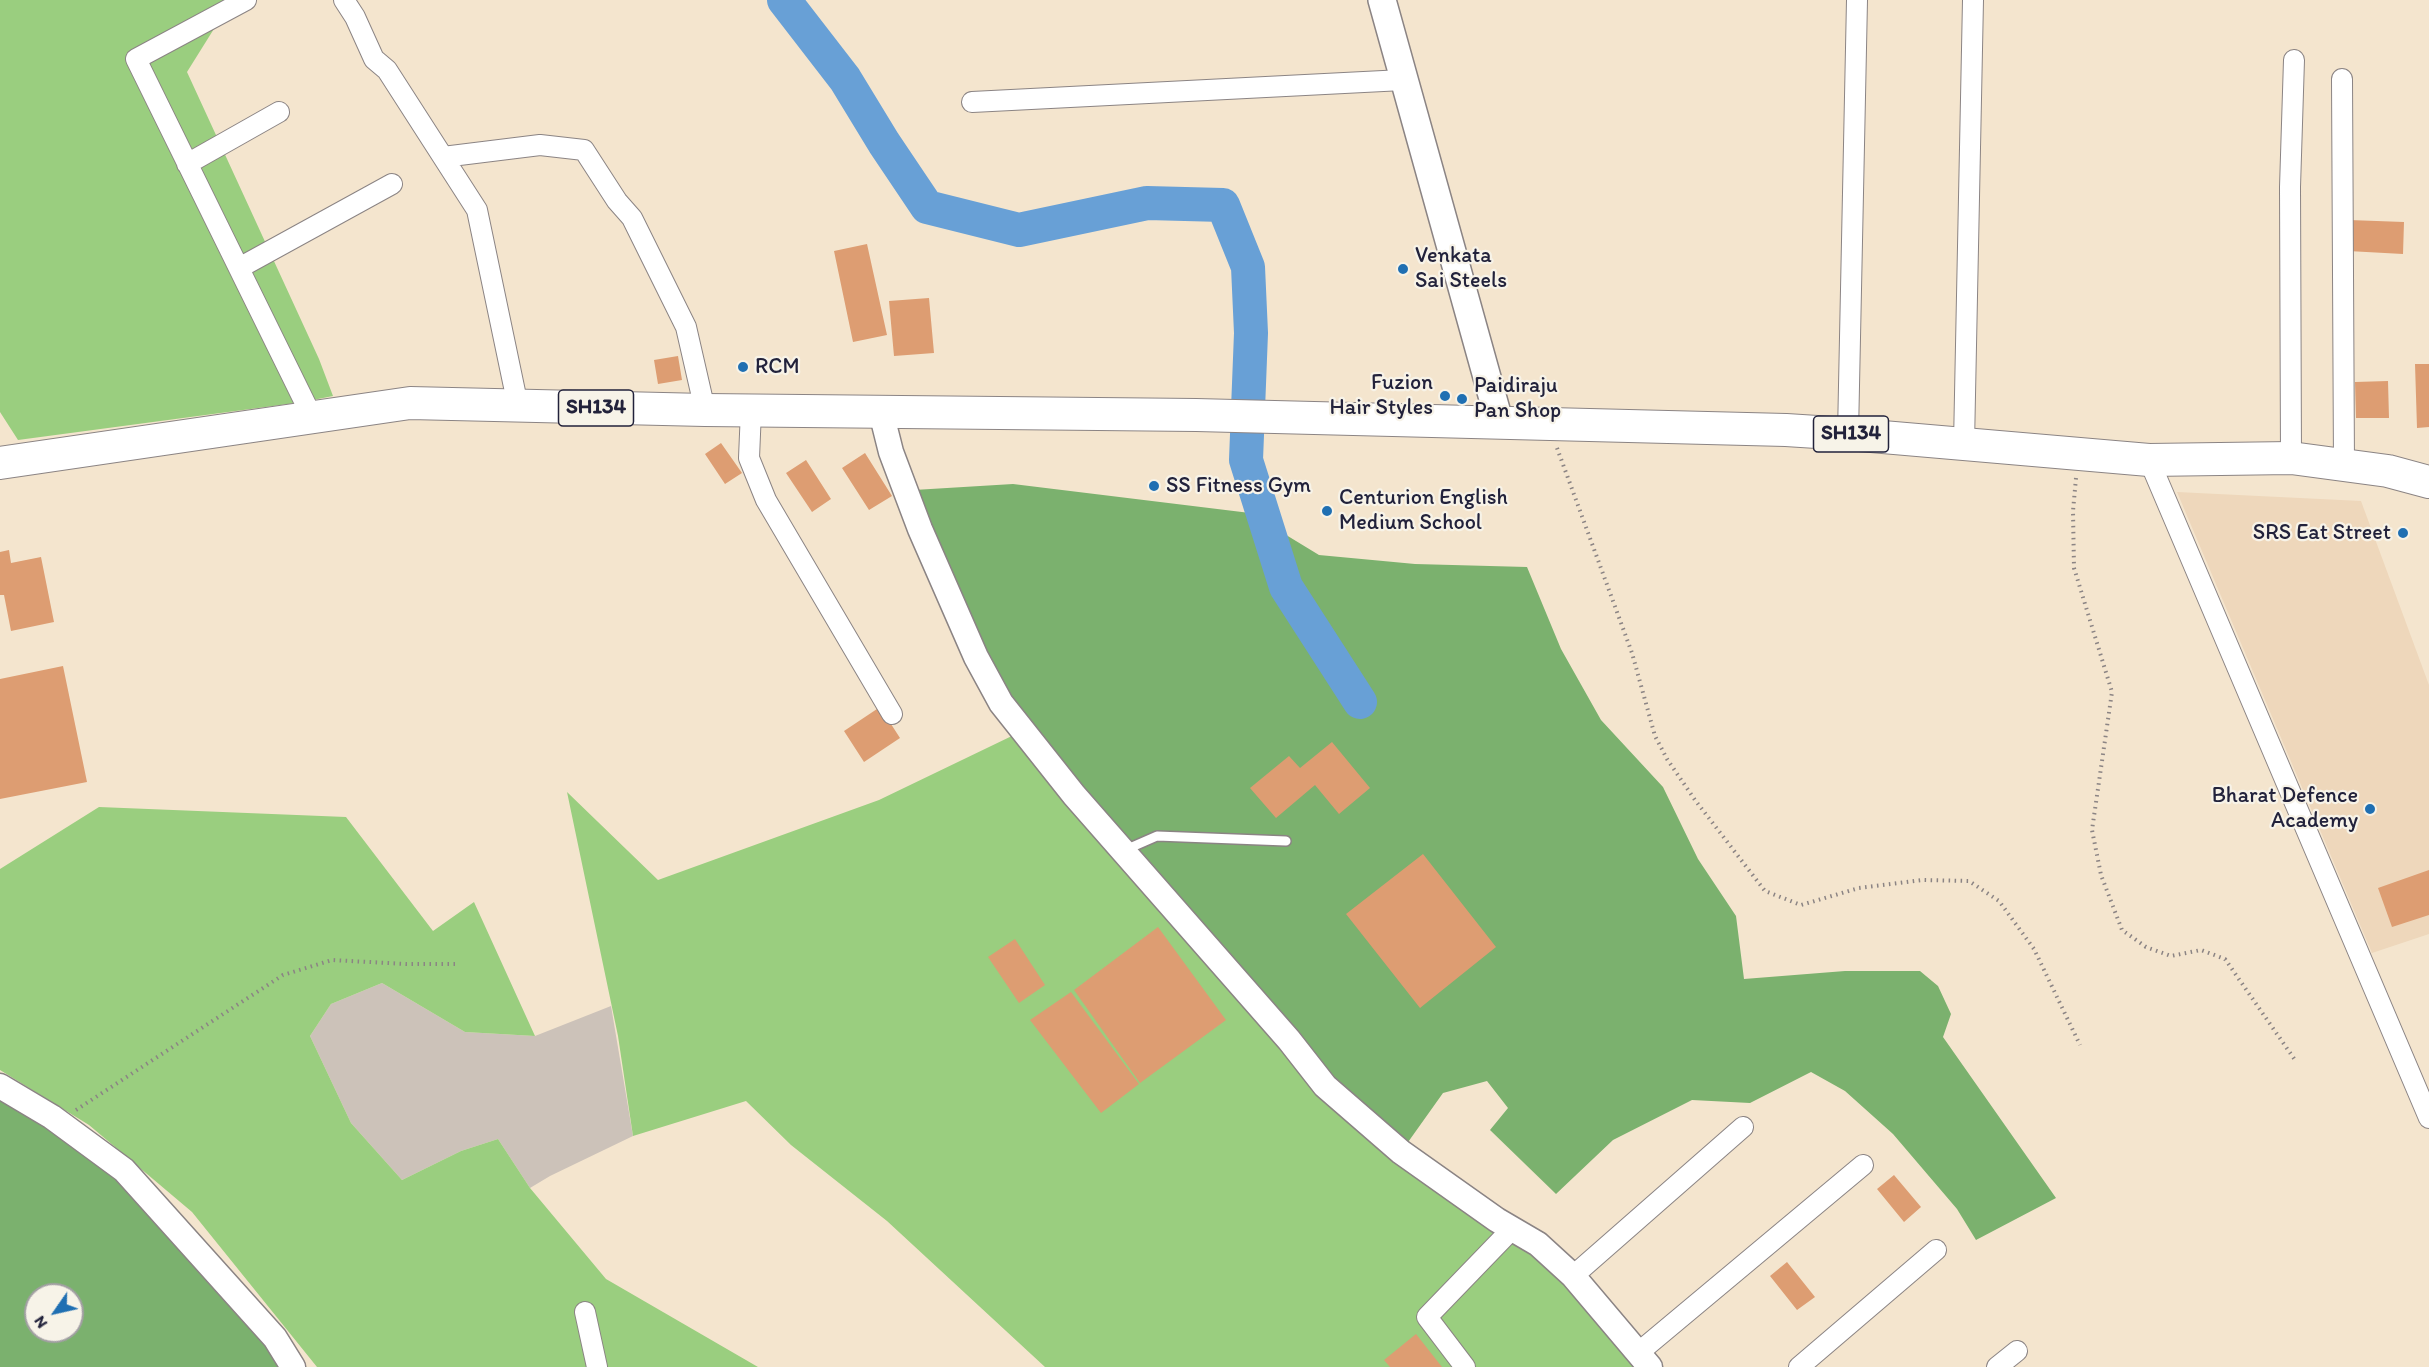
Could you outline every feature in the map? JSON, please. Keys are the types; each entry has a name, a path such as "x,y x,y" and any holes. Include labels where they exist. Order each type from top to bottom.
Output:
{"main road":[{"path":"1382,0 1500,424"},
{"name":"SH134","path":"0,463 410,403 705,410 1196,415 1848,434 2149,460 2291,458 2388,471 2429,482"}],"street":[{"path":"246,0 136,59 313,419"},
{"path":"344,0 355,17 374,59 387,70 477,210 518,406"},
{"path":"1848,434 1857,0"},
{"path":"1964,444 1973,0"},
{"path":"2291,458 2290,187 2294,60"},
{"path":"2342,79 2344,465"},
{"path":"972,102 1403,80"},
{"path":"187,164 279,112"},
{"path":"443,157 540,145 584,150 617,201 632,218 686,327 705,410"},
{"path":"239,268 392,184"},
{"path":"751,410 749,458 765,501 892,714"},
{"path":"881,412 891,452 920,530 976,657 1001,703 1074,795 1289,1040 1325,1086 1401,1152 1512,1229 1538,1244 1573,1276 1644,1360 1863,1165"},
{"path":"2149,460 2429,1118"},
{"path":"0,1086 58,1121 124,1170 275,1338 293,1367"},
{"path":"1573,1276 1743,1127"},
{"path":"1465,1367 1427,1317 1512,1229"},
{"path":"1799,1367 1936,1250"},
{"path":"585,1312 597,1367"},
{"path":"1997,1367 2017,1351"}],"lane":[{"path":"1123,851 1157,836 1286,840"}],"path":[{"path":"1549,425 1632,653 1655,736 1667,759 1695,800 1765,891 1801,905 1859,888 1923,880 1969,881 1999,901 2034,949 2080,1045"},
{"path":"2078,454 2073,511 2074,568 2112,693 2092,830 2101,875 2122,930 2146,947 2171,956 2200,950 2225,959 2295,1060"},
{"path":"58,1121 283,975 332,960 458,964"}],"shaded area":[{"name":"Bharat Defence Academy","path":"2177,492 2361,501 2429,685 2429,934 2372,953"},
{"path":"382,983 465,1032 535,1036 611,1006 633,1136 530,1188 498,1139 461,1151 402,1180 351,1123 310,1036 331,1004"}],"green space":[{"path":"0,0 232,0 187,72 319,359 333,396 18,440 0,412"},
{"path":"1013,484 1250,513 1319,555 1415,564 1527,567 1561,649 1601,720 1663,787 1698,859 1736,916 1744,979 1845,971 1920,971 1938,986 1951,1014 1943,1037 2056,1198 1976,1240 1957,1209 1893,1134 1845,1091 1811,1072 1750,1103 1692,1100 1613,1140 1556,1194 1490,1130 1508,1108 1487,1081 1443,1093 1401,1152 1355,1113 1001,703 914,490"},
{"path":"1016,734 1325,1086 1512,1229 1650,1367 1045,1367 887,1221 791,1145 746,1101 633,1136 618,1036 567,792 658,880 879,800"},
{"path":"99,807 346,817 433,931 474,902 535,1036 465,1032 382,983 331,1004 310,1036 351,1123 402,1180 461,1151 498,1139 530,1188 606,1279 758,1367 317,1367 192,1212 89,1125 0,1070 0,869"},
{"path":"0,1095 142,1185 292,1367 0,1367"}],"building":[{"path":"2349,220 2404,222 2403,254 2348,251"},
{"path":"867,244 887,335 853,342 834,251"},
{"path":"929,298 934,353 894,356 889,301"},
{"path":"678,356 682,380 658,384 654,360"},
{"path":"2415,364 2429,364 2429,427 2417,428"},
{"path":"2388,381 2389,418 2356,418 2355,382"},
{"path":"721,443 742,473 725,484 705,454"},
{"path":"865,453 892,496 869,510 842,468"},
{"path":"806,460 831,499 812,512 786,473"},
{"path":"9,550 11,563 41,557 54,622 11,631 4,595 0,595 0,552"},
{"path":"63,666 87,782 0,799 0,679"},
{"path":"880,707 900,738 864,762 844,731"},
{"path":"1332,742 1370,788 1339,814 1315,785 1276,818 1250,788 1289,756 1300,768"},
{"path":"1423,854 1496,947 1420,1008 1346,914"},
{"path":"2429,870 2429,915 2392,927 2378,888"},
{"path":"1158,927 1226,1020 1140,1083 1074,990"},
{"path":"1015,939 1045,985 1019,1003 988,957"},
{"path":"1071,992 1139,1084 1101,1113 1030,1020"},
{"path":"1894,1175 1921,1207 1904,1222 1877,1189"},
{"path":"1787,1262 1815,1297 1797,1310 1770,1276"},
{"path":"1416,1334 1442,1367 1390,1367 1384,1360"}],"waterway":[{"path":"784,0 845,79 927,207 1019,230 1147,203 1223,205 1248,267 1251,333 1246,460 1286,587 1360,702"}],"place":[{"name":"Venkata Sai Steels","path":"1403,269"},
{"name":"RCM","path":"743,367"},
{"name":"Fuzion Hair Styles","path":"1445,396"},
{"name":"Paidiraju Pan Shop","path":"1462,399"},
{"name":"SS Fitness Gym","path":"1154,486"},
{"name":"Centurion English Medium School","path":"1327,511"},
{"name":"SRS Eat Street","path":"2403,533"},
{"name":"Bharat Defence Academy","path":"2370,809"}]}
